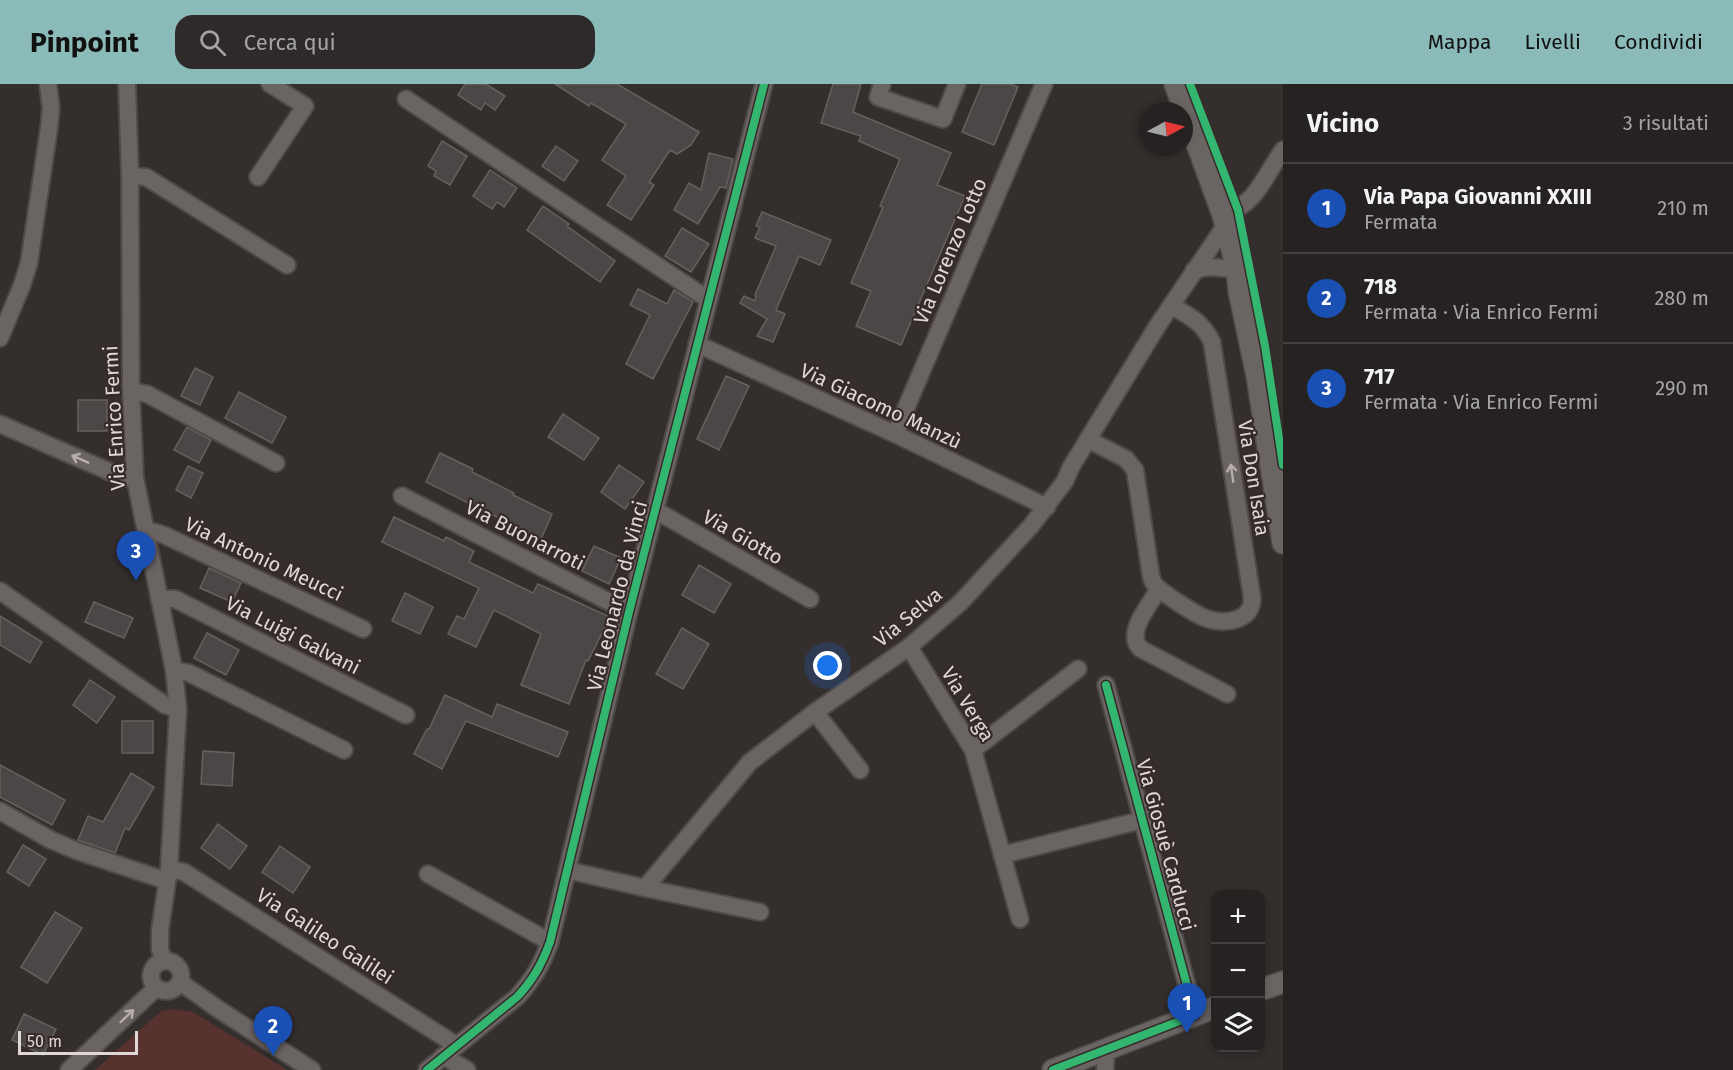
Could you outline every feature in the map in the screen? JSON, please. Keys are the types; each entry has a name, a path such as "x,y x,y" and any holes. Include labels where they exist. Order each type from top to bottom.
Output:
{"street":[{"path":"0,338 29,262 49,128 51,108 48,84"},
{"name":"Via Enrico Fermi","path":"127,84 130,176 131,391 135,478 174,670 178,709 168,875 160,930 160,949 163,960"},
{"path":"258,177 305,106 270,84"},
{"name":"Via Leonardo da Vinci","path":"428,1070 530,984 541,967 550,942 629,612 764,84"},
{"path":"882,84 878,98 943,119 957,84"},
{"name":"Via Lorenzo Lotto","path":"895,434 1044,84"},
{"path":"1175,84 1224,220 1237,269 1283,543"},
{"path":"406,99 709,300"},
{"path":"1224,220 1248,202 1283,150"},
{"path":"130,176 146,177 287,265"},
{"name":"Via Selva","path":"645,888 750,762 814,712 909,647 961,602 1015,545 1065,482 1071,467 1224,220"},
{"path":"1194,270 1209,267 1237,269"},
{"name":"Via Don Isaia","path":"1159,589 1207,619 1230,621 1239,619 1246,615 1252,607 1214,349 1209,336 1198,322 1172,306"},
{"name":"Via Giacomo Manzù","path":"697,344 895,434 1047,507"},
{"path":"131,391 147,394 276,463"},
{"path":"0,424 124,478 135,478"},
{"path":"1089,440 1126,459 1135,470 1151,576 1159,589 1137,627 1134,635 1136,643 1142,649 1227,694"},
{"name":"Via Buonarroti","path":"402,496 629,612"},
{"name":"Via Giotto","path":"655,510 810,599"},
{"name":"Via Antonio Meucci","path":"146,533 154,532 164,535 363,629"},
{"path":"0,591 165,705 178,709"},
{"name":"Via Luigi Galvani","path":"159,599 175,599 406,715"},
{"name":"Via Verga","path":"909,647 973,750 1020,919"},
{"path":"973,750 1077,669"},
{"path":"174,670 189,673 344,750"},
{"name":"Via Giosuè Carducci","path":"1106,685 1195,1015"},
{"path":"814,712 860,770"},
{"name":"Via Galileo Galilei","path":"0,811 50,840 77,851 168,875 184,872 456,1045"},
{"path":"1002,855 1142,820"},
{"path":"567,870 760,912"},
{"path":"428,874 550,942"},
{"path":"163,960 170,961 176,964 182,974 180,982 168,991 156,988 152,981 152,969 163,960"},
{"path":"180,982 312,1070"},
{"path":"1265,988 1283,982"},
{"path":"69,1070 156,988"},
{"path":"1053,1070 1106,1059 1211,1009"},
{"path":"443,1056 467,1070"}],"shaded area":[{"path":"172,1009 193,1012 287,1070 95,1070 161,1011"}],"building":[{"path":"465,84 486,84 505,96 495,110 485,103 481,110 458,95"},
{"path":"555,84 617,84 699,132 691,145 677,154 670,150 649,182 654,185 631,220 607,205 626,176 602,160 626,124 591,103 589,106"},
{"path":"833,84 861,84 853,112 951,153 937,185 965,196 901,345 856,326 871,291 851,283 883,207 880,206 900,159 859,141 861,136 821,123"},
{"path":"982,84 1011,84 1018,87 994,145 962,132"},
{"path":"442,141 467,156 450,185 434,176 436,171 428,166"},
{"path":"556,146 578,161 564,181 542,166"},
{"path":"709,153 733,159 726,188 720,187 698,224 674,210 689,183 701,190"},
{"path":"490,170 517,188 504,207 497,202 492,209 473,196"},
{"path":"543,206 615,261 600,282 527,230"},
{"path":"762,212 831,240 820,265 799,256 776,310 785,314 773,342 757,336 767,319 740,303 744,296 755,301 755,295 776,246 755,238 760,227 756,226"},
{"path":"682,228 709,244 691,272 665,256"},
{"path":"638,289 667,304 674,290 693,302 653,379 626,364 650,315 630,305"},
{"path":"195,368 213,377 200,405 181,396"},
{"path":"726,376 749,386 719,450 697,439"},
{"path":"239,392 286,417 272,443 225,418"},
{"path":"78,400 107,400 107,431 78,431"},
{"path":"563,414 599,438 584,460 548,437"},
{"path":"187,427 211,440 199,463 174,450"},
{"path":"440,453 473,469 472,472 514,493 513,495 552,514 541,539 426,482"},
{"path":"619,465 644,482 625,509 601,492"},
{"path":"188,466 203,473 191,498 176,490"},
{"path":"394,517 444,541 446,537 474,551 469,562 533,593 538,584 610,617 588,661 586,660 569,704 521,685 541,634 494,610 476,647 448,634 457,616 464,619 479,588 382,542"},
{"path":"594,546 621,558 609,584 582,571"},
{"path":"699,565 731,584 714,613 682,595"},
{"path":"209,568 241,583 232,602 200,588"},
{"path":"405,593 433,607 420,634 392,621"},
{"path":"94,602 133,618 124,638 85,622"},
{"path":"0,616 42,642 30,663 0,645"},
{"path":"682,628 709,644 683,689 656,674"},
{"path":"207,633 239,650 226,675 194,658"},
{"path":"90,680 115,697 97,723 73,705"},
{"path":"445,695 492,717 497,704 568,732 558,757 466,721 442,769 414,754"},
{"path":"122,721 153,721 153,753 122,753"},
{"path":"203,751 234,753 232,786 201,784"},
{"path":"0,765 65,800 52,825 0,797"},
{"path":"131,773 154,787 129,830 125,828 115,853 78,840 88,816 103,822"},
{"path":"218,824 247,846 230,869 201,848"},
{"path":"23,845 46,859 29,886 7,872"},
{"path":"280,846 310,867 293,893 262,872"},
{"path":"55,912 82,928 47,983 21,967"},
{"path":"24,1014 56,1029 43,1055 12,1040"}],"cycle path":[{"path":"427,1070 517,997 536,971 550,942 629,612 764,84"},
{"path":"1190,84 1238,210 1265,346 1283,465"},
{"path":"1053,1070 1195,1015 1106,685"}],"place":[{"name":"717","path":"136,581"},
{"name":"Via Papa Giovanni XXIII","path":"1187,1033"},
{"name":"718","path":"273,1056"}]}
